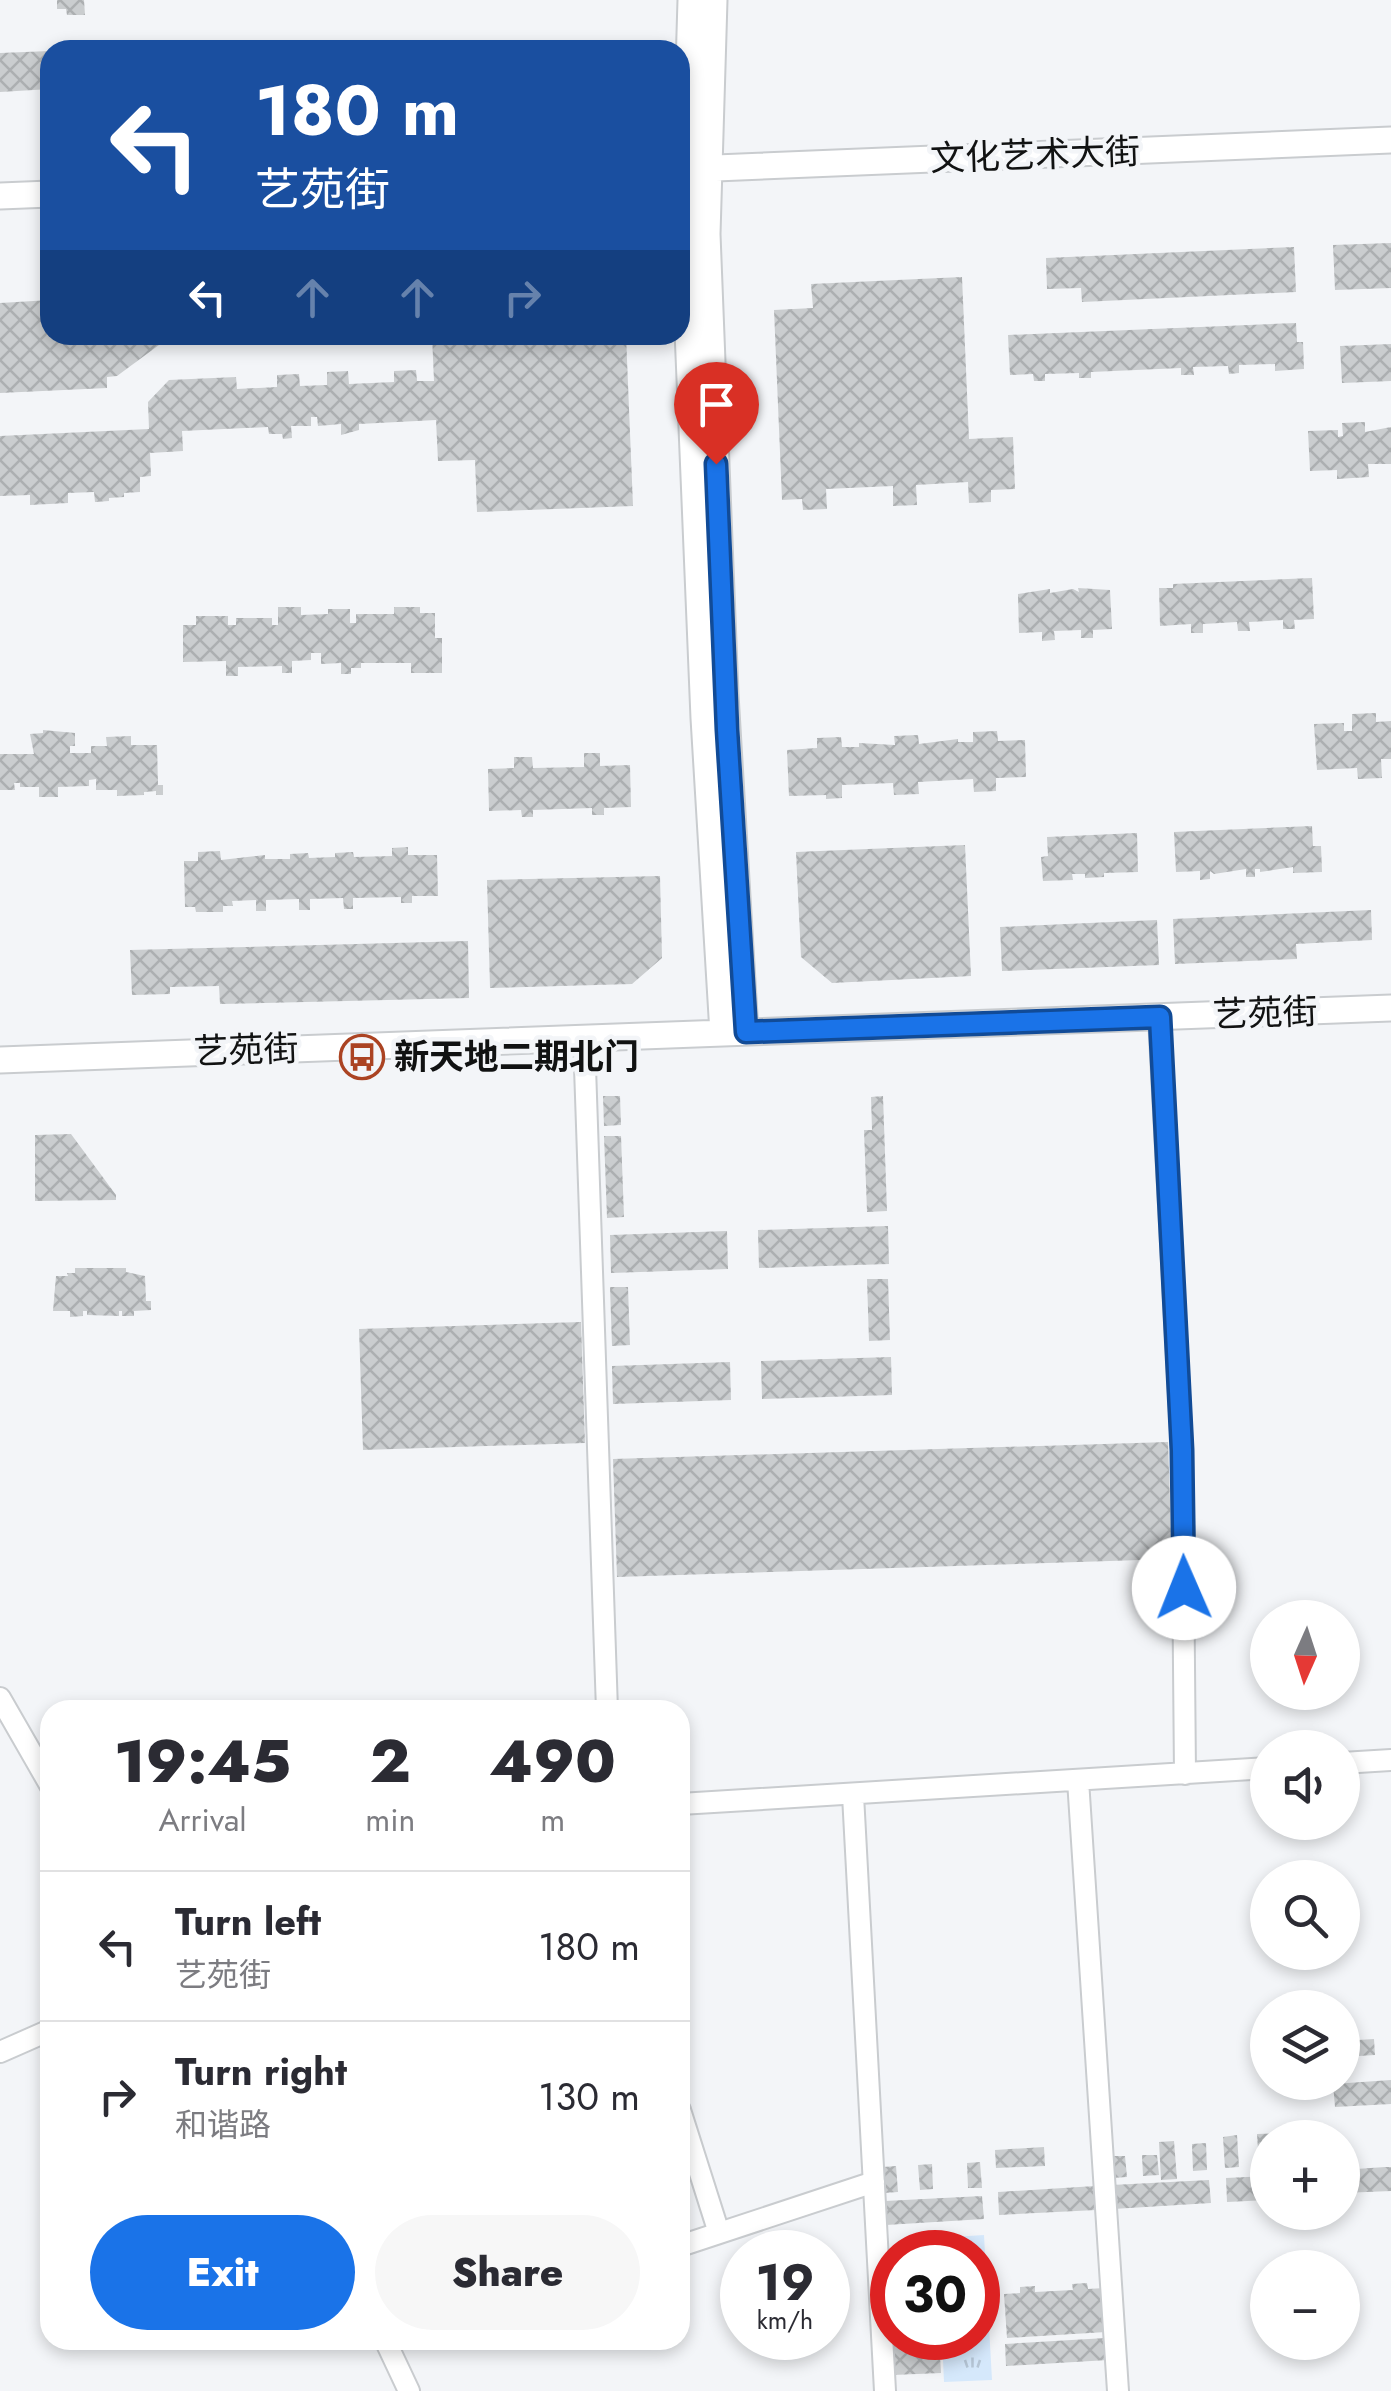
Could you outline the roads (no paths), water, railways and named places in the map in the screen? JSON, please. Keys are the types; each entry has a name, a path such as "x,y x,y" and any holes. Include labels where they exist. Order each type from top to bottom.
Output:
{"street":[{"path":"691,0 691,168 707,234 734,1033"},
{"path":"691,168 714,0"},
{"name":"文化艺术大街","path":"691,168 1391,140"},
{"path":"0,196 40,194"},
{"name":"艺苑街","path":"0,1060 1391,1008"},
{"path":"1160,1017 1182,1450 1185,1774"},
{"path":"584,1038 606,1700"},
{"path":"0,1698 40,1768"},
{"path":"1360,1763 1391,1760"},
{"path":"690,1803 1250,1769"},
{"path":"1078,1780 1118,2391"},
{"path":"853,1795 885,2391"},
{"path":"0,2052 40,2034"},
{"path":"690,2141 720,2233 690,2243"},
{"path":"729,2230 874,2182"},
{"path":"394,2350 410,2391"}],"place":[{"name":"新天地二期北门","path":"362,1057"}]}
